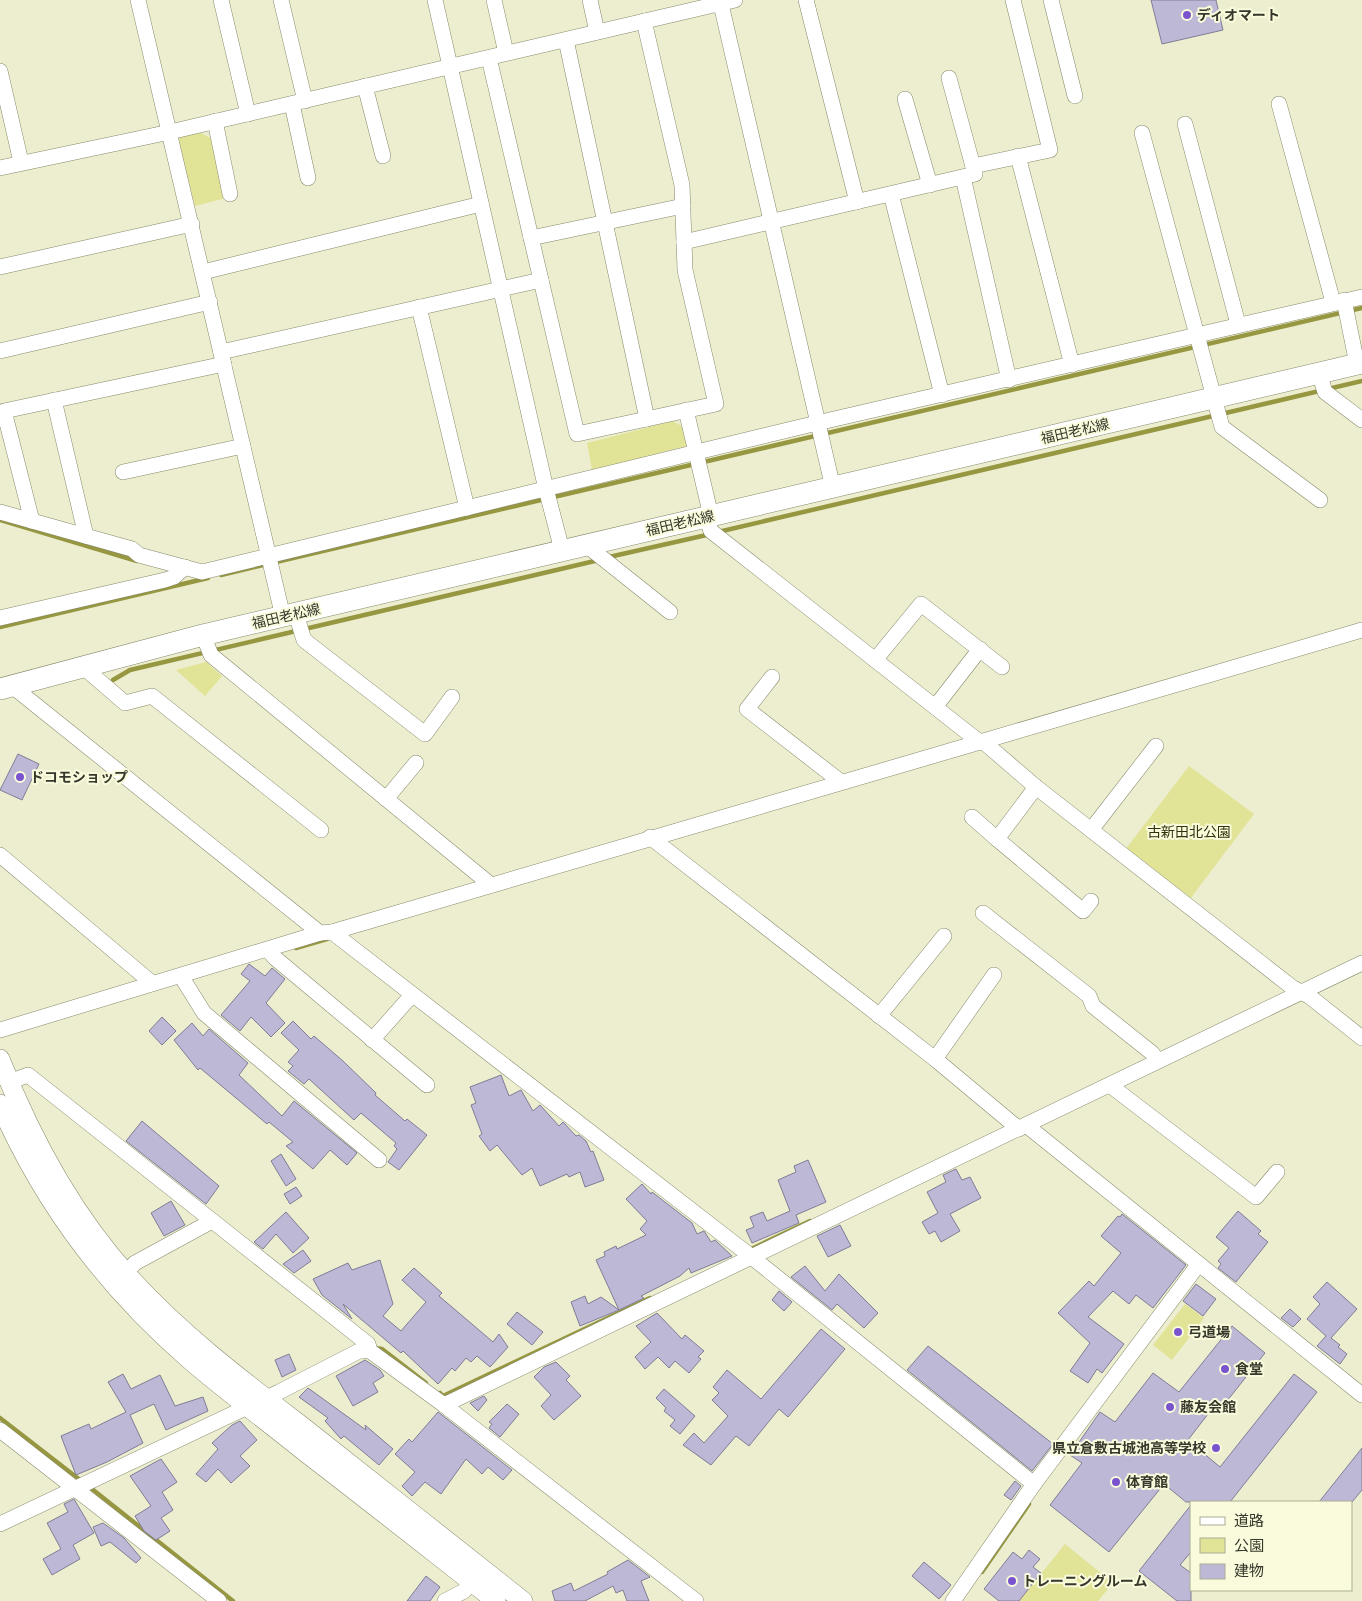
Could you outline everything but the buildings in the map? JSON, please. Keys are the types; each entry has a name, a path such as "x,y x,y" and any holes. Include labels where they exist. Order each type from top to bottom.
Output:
{"main road":[{"name":"福田老松線","path":"6,687 82,666 207,646 562,550 598,554 711,525 833,488 1218,410 1322,384 1360,363"}],"street":[{"path":"138,0 269,556 295,623 304,640 425,734 452,697"},
{"path":"221,0 248,114"},
{"path":"281,0 298,102 308,178"},
{"path":"435,0 547,495 562,550"},
{"path":"494,0 506,53"},
{"path":"590,0 597,32"},
{"path":"806,0 857,202"},
{"path":"973,166 1050,150 1013,0"},
{"path":"1051,0 1075,96"},
{"path":"0,168 21,162 170,132 725,1 770,223 833,488"},
{"path":"490,58 577,434 716,404 685,270 682,185 644,21"},
{"path":"566,40 647,419"},
{"path":"0,72 21,162"},
{"path":"684,242 975,174 949,78"},
{"path":"365,86 383,156"},
{"path":"905,99 930,185"},
{"path":"1278,104 1360,363"},
{"path":"215,121 230,194"},
{"path":"1185,124 1238,324"},
{"path":"1142,133 1222,427 1320,500"},
{"path":"1018,156 1072,365"},
{"path":"963,178 1009,380"},
{"path":"891,194 942,395"},
{"path":"203,272 481,204"},
{"path":"532,238 683,206"},
{"path":"0,267 192,224"},
{"path":"32,521 4,410 54,400 419,307 541,280"},
{"path":"0,618 180,572 202,572 466,508 547,495 819,430 942,395 1072,365 1198,343 1238,324 1343,306 1362,297"},
{"path":"0,351 210,302"},
{"path":"419,307 466,508"},
{"path":"1322,384 1362,420"},
{"path":"54,400 86,536"},
{"path":"686,410 711,525 935,708 1362,1038"},
{"path":"123,472 243,446"},
{"path":"0,512 132,549 138,556 180,572"},
{"path":"598,554 670,612"},
{"path":"875,660 921,604 1002,667"},
{"path":"0,1030 152,984 183,980 492,885 655,841 841,782 985,745 1362,630"},
{"path":"207,646 386,799 492,885"},
{"path":"935,708 980,650"},
{"path":"82,666 125,703 152,696 321,830"},
{"path":"772,677 747,709 841,782"},
{"path":"6,687 412,995 746,1253 1034,1484"},
{"path":"1091,830 1156,746"},
{"path":"386,799 416,762"},
{"path":"997,839 1036,787"},
{"path":"972,817 1082,911 1091,901"},
{"path":"655,841 1362,1395"},
{"path":"0,855 152,984"},
{"path":"983,913 1088,996 1093,1006 1156,1057"},
{"path":"879,1016 944,936"},
{"path":"271,954 427,1084"},
{"path":"444,1405 746,1253 1019,1126 1111,1086 1156,1057 1298,990 1362,963"},
{"path":"935,1059 994,975"},
{"path":"183,980 204,1014 379,1160"},
{"path":"372,1040 412,995"},
{"path":"0,1059 40,1147 66,1192 95,1235 126,1272 180,1328 524,1601"},
{"path":"9,1082 28,1076 369,1348 696,1601"},
{"path":"1111,1086 1256,1197 1277,1172"},
{"path":"0,1104 38,1180 87,1252 121,1293 157,1330 190,1360 247,1406 496,1601"},
{"path":"126,1272 135,1263 212,1222"},
{"path":"952,1601 1034,1484 1198,1265"},
{"path":"0,1524 71,1485 266,1398 361,1350 369,1348"},
{"path":"0,1430 219,1601"},
{"path":"445,1601 464,1591 472,1582"}],"green space":[{"path":"201,133 213,139 226,198 195,206 177,135"},
{"path":"673,421 683,427 687,446 592,470 587,443"},
{"path":"206,662 222,676 205,696 176,670"},
{"name":"古新田北公園","path":"1189,766 1254,814 1190,899 1125,850"},
{"name":"弓道場","path":"1185,1304 1204,1318 1172,1360 1153,1345"},
{"path":"1065,1544 1113,1583 1098,1601 1019,1601"}],"waterway":[{"path":"276,562 1362,308"},
{"path":"718,532 1362,381"},
{"path":"0,520 137,561"},
{"path":"609,557 711,534"},
{"path":"113,680 130,670 599,560"},
{"path":"221,575 263,565"},
{"path":"0,627 208,578"},
{"path":"296,948 327,939"},
{"path":"747,1251 810,1221"},
{"path":"440,1393 443,1396 650,1298"},
{"path":"375,1348 382,1349 426,1383"},
{"path":"0,1418 80,1480"},
{"path":"92,1489 233,1601"},
{"path":"982,1572 1029,1504"}],"place":[{"name":"ディオマート","path":"1187,15"},
{"name":"ドコモショップ","path":"20,777"},
{"name":"弓道場","path":"1178,1332"},
{"name":"食堂","path":"1225,1369"},
{"name":"藤友会館","path":"1170,1407"},
{"name":"県立倉敷古城池高等学校","path":"1216,1448"},
{"name":"体育館","path":"1116,1482"},
{"name":"トレーニングルーム","path":"1012,1581"}]}
